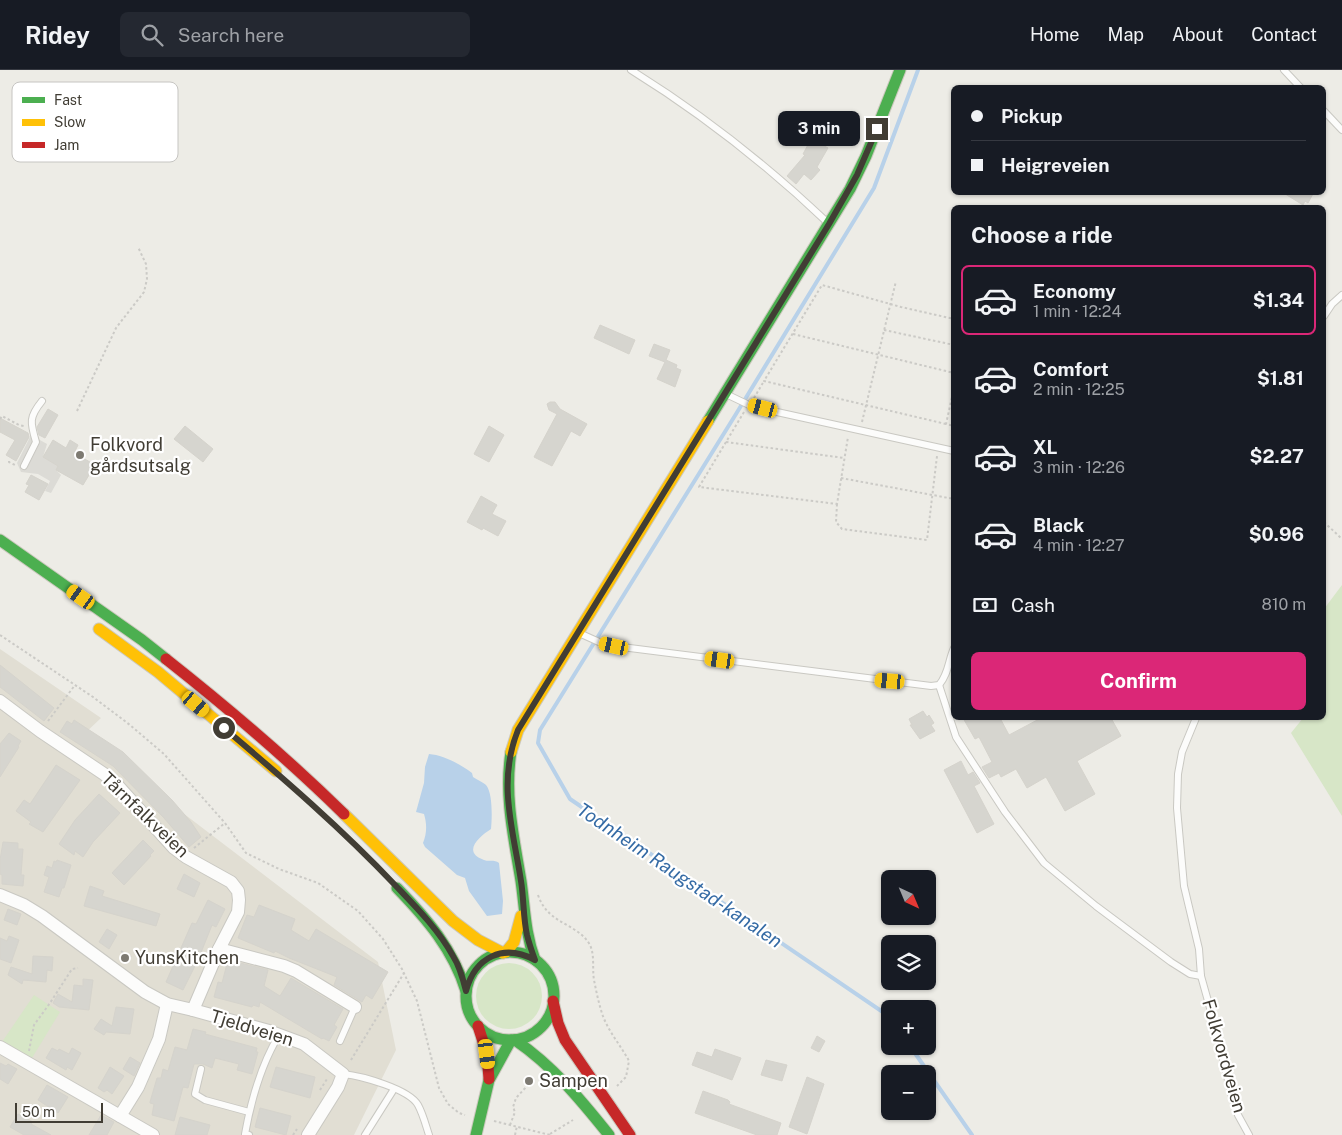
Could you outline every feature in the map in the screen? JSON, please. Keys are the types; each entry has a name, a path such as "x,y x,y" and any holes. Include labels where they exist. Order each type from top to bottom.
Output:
{"main road":[{"path":"535,960 527,934 522,883 508,803 507,774 509,755 518,730 578,632 730,396 857,175 900,70"},
{"path":"0,540 142,640 223,704 298,769 453,921 478,940 505,953"},
{"path":"88,622 158,672 288,782"},
{"path":"387,877 442,938 458,966 466,991 468,1011 478,1026 487,1054 489,1080"},
{"path":"505,953 514,942 518,932 523,903"},
{"path":"466,991 474,970 492,956 505,953 526,955 543,967 553,989 553,1001 558,1023 565,1040 630,1135"},
{"path":"478,1026 493,1037 513,1040 524,1038 541,1027 547,1019 553,1001"},
{"path":"476,1135 489,1080 499,1060 513,1040"},
{"path":"513,1040 531,1050 551,1067 609,1135"}],"street":[{"name":"Tårnfalkveien","path":"0,701 40,731 104,774 118,786 174,848 186,857 231,882 238,891 238,912 219,949 193,1010"},
{"name":"Tjeldveien","path":"2,898 24,905 42,916 145,992 167,1004 279,1035 304,1044 343,1074"},
{"path":"219,949 284,966 296,971 355,1007"},
{"path":"120,1116 138,1087 159,1039 167,1004"},
{"path":"0,1047 153,1135"},
{"path":"308,1135 338,1088 343,1074"}],"lane":[{"path":"631,70 699,115 743,148 829,224"},
{"path":"1284,70 1298,85"},
{"path":"1326,113 1342,130"},
{"path":"1326,313 1342,295"},
{"path":"730,396 749,405 951,451"},
{"path":"24,466 36,442 31,426 32,413 42,401"},
{"path":"578,632 596,641 614,646 931,686 939,685 945,679 950,668 951,656"},
{"path":"939,685 956,737 1005,812 1044,863 1089,900 1171,962 1190,974 1201,976"},
{"name":"Folkvordveien","path":"1195,720 1182,752 1178,774 1178,808 1184,886 1199,949 1201,976 1232,1097 1249,1135"},
{"path":"340,1041 355,1007"},
{"path":"249,1135 245,1134 249,1112 268,1052 279,1035"},
{"path":"201,1069 195,1094 205,1100 249,1112"},
{"path":"343,1074 394,1088 412,1097 418,1106 429,1135"},
{"path":"365,1135 394,1088"}],"path":[{"path":"77,411 116,328 144,292 147,279 146,264 138,247"},
{"path":"860,431 896,281"},
{"path":"838,504 699,487 822,285 901,307 951,318"},
{"path":"884,330 951,344"},
{"path":"793,334 951,372"},
{"path":"764,381 951,425"},
{"path":"946,424 951,402"},
{"path":"0,419 2,416 19,425 31,426"},
{"path":"849,429 836,522 842,529 927,540 938,448"},
{"path":"726,442 844,458"},
{"path":"842,478 951,499"},
{"path":"1326,524 1342,538"},
{"path":"0,635 130,725 164,754 225,823 246,853 318,884 358,911 383,938 418,1001 440,1088 448,1104 459,1113 471,1116"},
{"path":"40,731 74,685"},
{"path":"186,857 190,851 225,823"},
{"path":"537,891 541,905 555,919 584,938 589,945 593,955 594,980 602,1013 612,1034 629,1061 626,1077 616,1088"},
{"path":"121,951 131,957"},
{"path":"24,1061 30,1050 34,1025 72,969 78,968"},
{"path":"351,1060 404,973"},
{"path":"510,1125 515,1112 513,1107 516,1098 528,1085"},
{"path":"490,1120 550,1135 579,1117"},
{"path":"515,1135 517,1126"}],"shaded area":[{"path":"31,435 47,444 43,457 58,466 56,470 61,475 51,493 45,491 50,481 38,474 21,472 17,463"},
{"path":"0,649 101,718 82,736 378,962 396,1050 354,1135 0,1135"}],"green space":[{"path":"1342,585 1342,816 1291,733 1301,720 1326,720 1326,606"},
{"path":"509,963 521,966 532,973 539,984 542,996 539,1008 532,1019 521,1026 509,1029 497,1026 486,1019 479,1008 476,996 479,984 486,973 497,966"},
{"path":"34,995 60,1012 32,1058 2,1042"}],"water":[{"path":"429,754 446,758 462,766 472,773 473,777 485,784 488,789 492,806 491,829 478,840 473,849 477,857 499,863 503,901 502,914 487,916 469,891 465,878 457,875 425,847 423,843 426,832 425,818 424,814 416,812"}],"building":[{"path":"810,141 815,144 816,141 828,148 817,167 820,170 811,180 804,174 796,184 787,176 805,155 803,154"},
{"path":"1287,195 1312,195 1308,203 1305,201 1303,205"},
{"path":"600,325 635,340 629,354 594,338"},
{"path":"654,344 670,350 666,360 677,365 676,368 681,370 675,387 657,379 665,362 649,356"},
{"path":"555,402 560,409 587,424 580,436 571,431 552,466 534,457 557,414 549,410 547,404"},
{"path":"48,409 58,415 45,438 39,435 37,427"},
{"path":"0,418 28,433 29,437 16,461 6,455 15,440 0,432"},
{"path":"185,426 213,449 203,462 174,439"},
{"path":"489,426 504,435 489,462 474,454"},
{"path":"53,440 66,448 70,440 78,445 75,451 95,465 83,485 56,470 58,466 43,457"},
{"path":"31,475 48,484 39,500 25,492 29,485 26,484"},
{"path":"481,496 497,505 492,514 506,521 498,536 467,522"},
{"path":"0,665 54,708 44,721 0,687"},
{"path":"923,711 927,717 929,715 934,723 931,725 935,731 920,739 910,725 912,725 909,719"},
{"path":"74,720 123,752 172,800 201,837 189,847 164,818 113,766 60,732 67,721 72,724"},
{"path":"964,720 1001,720 1009,735 1037,720 1112,720 1121,736 1077,761 1095,794 1065,811 1046,777 1027,788 1016,769 1001,777 999,773 989,778 982,767 992,762 979,737 975,739"},
{"path":"9,733 21,741 0,777 0,744"},
{"path":"961,761 968,775 973,772 980,783 974,786 994,824 977,833 944,770"},
{"path":"56,765 80,780 43,832 29,824 31,822 16,811 24,800 30,804"},
{"path":"99,794 120,813 93,842 83,857 75,851 74,855 59,844 75,820"},
{"path":"143,840 154,851 124,885 112,873"},
{"path":"3,842 18,843 18,849 23,849 21,875 24,875 23,886 2,884 0,860"},
{"path":"57,860 71,865 64,888 62,888 59,897 44,892 49,877 44,875 47,866 52,868 54,861 56,862"},
{"path":"184,874 200,883 194,897 177,889"},
{"path":"90,886 104,891 102,896 160,914 156,926 84,906"},
{"path":"208,900 225,909 216,927 212,925 183,990 166,982 192,923 196,924"},
{"path":"259,905 295,919 291,930 309,941 316,929 388,972 372,999 366,995 362,1002 334,985 337,977 238,938 247,915 254,917"},
{"path":"8,909 21,914 17,925 4,920"},
{"path":"107,929 117,935 109,949 99,942"},
{"path":"9,936 19,940 11,963 0,959 0,938 7,941"},
{"path":"33,956 53,957 52,971 47,970 46,982 23,980 22,984 8,975 11,967 32,974"},
{"path":"228,960 268,970 264,986 280,996 291,978 343,1009 334,1025 337,1027 329,1041 322,1039 260,1002 259,1007 253,1005 252,1007 214,997 218,982 222,983"},
{"path":"83,979 93,980 89,1010 59,1007 53,1003 58,994 72,1002 74,985 83,986"},
{"path":"116,1007 134,1009 130,1034 106,1032 104,1035 94,1029 101,1019 112,1026"},
{"path":"193,1029 257,1048 256,1052 258,1052 252,1074 237,1070 239,1064 215,1058 212,1068 203,1064 194,1064 188,1088 183,1087 174,1121 152,1115 154,1104 150,1102 157,1078 161,1078 163,1069 168,1071 175,1047 187,1050"},
{"path":"817,1036 825,1041 819,1052 811,1048"},
{"path":"52,1048 69,1054 72,1048 81,1053 72,1070 67,1067 66,1070 46,1058"},
{"path":"715,1049 741,1058 732,1080 692,1065 697,1052 712,1057"},
{"path":"130,1057 140,1063 134,1076 123,1069"},
{"path":"766,1060 787,1065 782,1081 761,1075"},
{"path":"0,1063 6,1066 8,1064 17,1069 8,1084 0,1079"},
{"path":"110,1067 124,1076 112,1094 107,1090 104,1092 98,1088"},
{"path":"276,1067 315,1077 310,1098 270,1087"},
{"path":"807,1077 824,1084 807,1134 789,1127"},
{"path":"47,1085 68,1097 58,1113 38,1100"},
{"path":"703,1091 728,1100 729,1104 781,1123 777,1135 757,1135 695,1113"},
{"path":"260,1108 291,1116 286,1135 255,1127"},
{"path":"18,1114 51,1135 24,1135 10,1127"},
{"path":"101,1115 114,1122 107,1135 89,1135"},
{"path":"180,1117 210,1125 207,1135 175,1135"}],"waterway":[{"name":"Todnheim Raugstad-kanalen","path":"881,1011 570,799 538,743 540,730 874,188 918,70"},
{"name":"Todnheim Raugstad-kanalen","path":"916,1055 972,1135"}],"traffic: fast":[{"path":"708,421 850,189 866,156 900,70"},
{"path":"0,540 166,659"},
{"path":"511,752 509,801 527,931 535,960"},
{"path":"397,888 438,935 454,962 466,991"},
{"path":"510,952 527,956 541,965 550,979 554,996 550,1013 541,1027 527,1036 510,1040 493,1036 479,1027 470,1013 466,996 470,979 479,965 493,956 510,952"},
{"path":"476,1135 489,1080 511,1040"},
{"path":"515,1040 554,1072 577,1096 609,1135"}],"traffic: slow":[{"path":"511,752 518,730 708,421"},
{"path":"99,629 158,672 276,771"},
{"path":"344,814 453,921 478,940 503,953"},
{"path":"506,952 514,942 521,916"}],"traffic: jam":[{"path":"166,659 257,734 344,814"},
{"path":"553,1001 558,1023 565,1040 630,1135"},
{"path":"478,1026 487,1054 489,1079"}],"place":[{"name":"Folkvord gårdsutsalg","path":"80,455"},
{"name":"YunsKitchen","path":"125,958"},
{"name":"Sampen","path":"529,1081"}],"route":[{"path":"224,728 281,775 356,845 410,900 453,954 462,974 466,991 474,970 492,956 516,953 526,955 535,960 527,934 523,891 508,803 507,774 509,755 518,730 850,189 877,129"}]}
